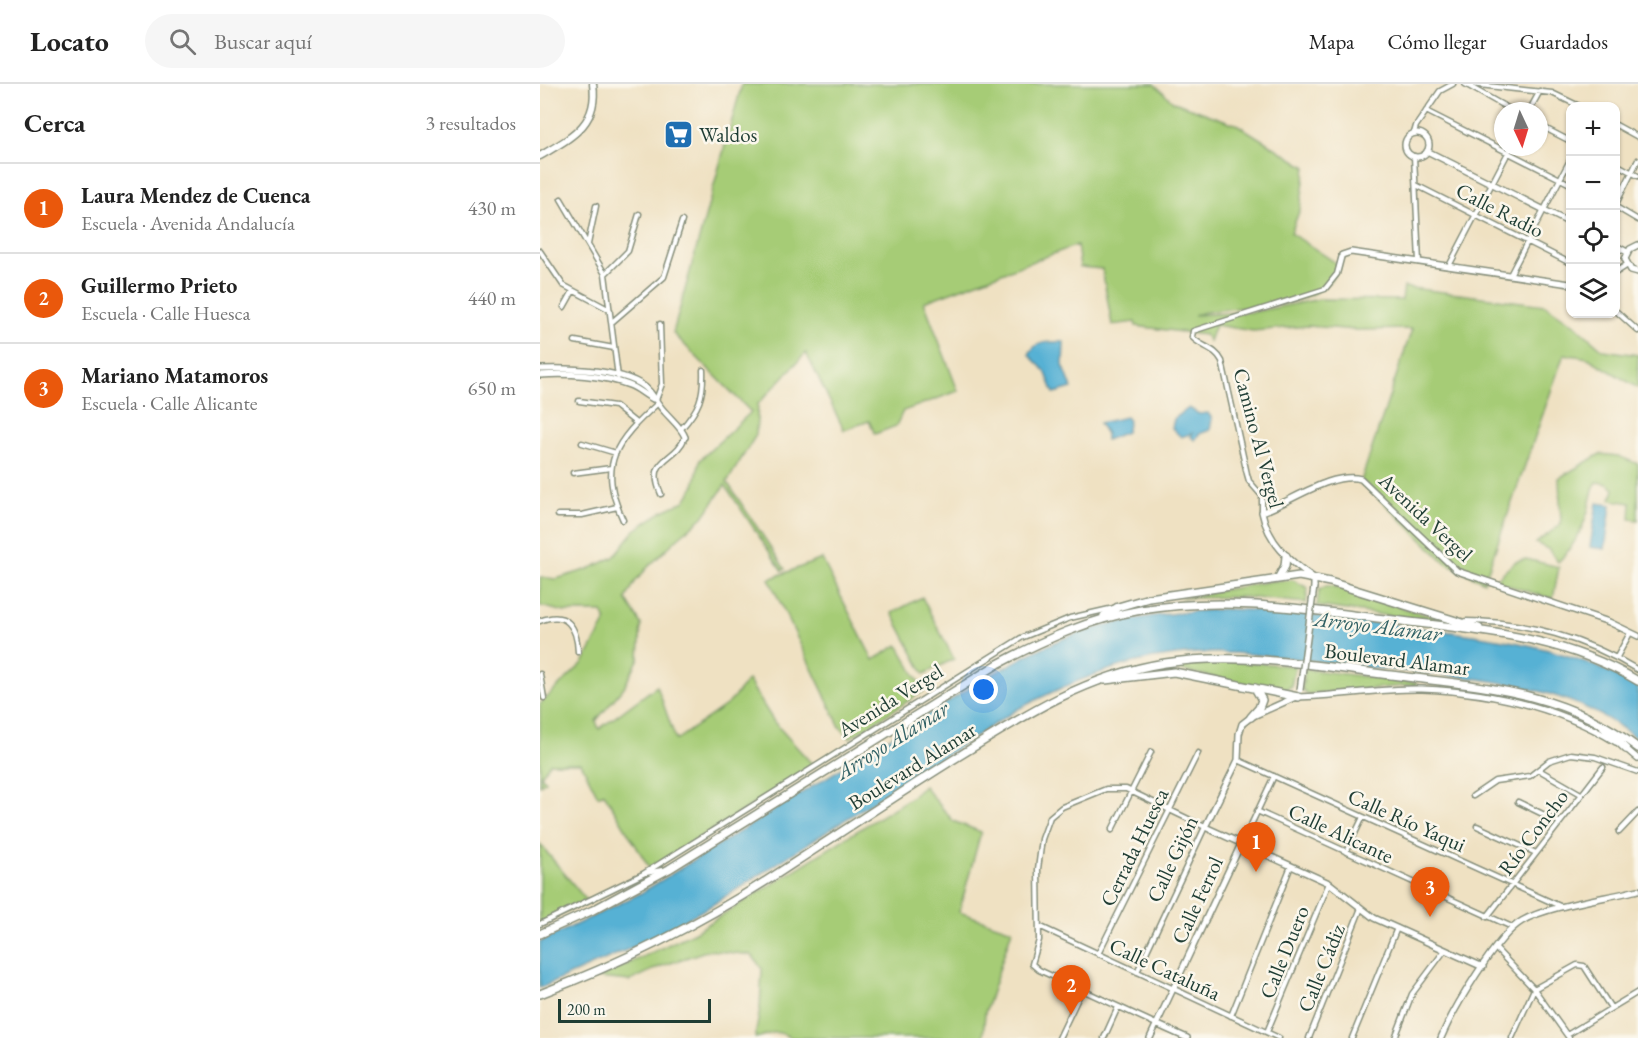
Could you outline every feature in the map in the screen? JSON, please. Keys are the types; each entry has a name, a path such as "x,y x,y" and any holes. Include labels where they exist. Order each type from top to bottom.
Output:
{"highway":[{"path":"1279,577 1285,566 1286,556"},
{"path":"1097,620 1118,608 1149,598 1279,577 1314,583 1462,621 1490,632"},
{"name":"Boulevard Alamar","path":"540,934 592,910 669,869 998,664 1037,643 1097,620 1166,607 1234,603 1299,608 1540,640 1603,661 1638,681"},
{"name":"Boulevard Alamar","path":"540,994 647,948 712,914 1029,711 1097,680 1135,669 1197,659 1260,659 1518,692 1555,702 1591,717 1638,748"},
{"path":"1097,680 1120,680 1174,672 1299,694"},
{"path":"1251,717 1259,708 1262,700 1255,688"},
{"path":"1591,717 1626,749"}],"main road":[{"path":"540,156 570,138 582,127 594,103 593,84"}],"street":[{"path":"1414,133 1440,91 1453,84"},
{"path":"1465,84 1497,102"},
{"path":"1470,84 1552,93 1571,102"},
{"path":"1534,102 1540,91"},
{"path":"1426,111 1494,145"},
{"path":"1620,127 1638,137"},
{"path":"1548,130 1566,139"},
{"path":"1414,133 1422,134 1428,139 1427,151 1422,156 1414,156 1406,150 1405,143 1408,136 1414,133"},
{"path":"1427,151 1566,222"},
{"path":"1414,156 1419,262"},
{"path":"1449,266 1506,156"},
{"path":"1516,156 1566,182"},
{"path":"1620,198 1638,160"},
{"path":"1620,166 1638,176"},
{"path":"1510,275 1566,168"},
{"name":"Calle Radio","path":"1416,185 1566,261"},
{"path":"561,199 605,274 618,378"},
{"path":"588,244 596,206"},
{"path":"1620,209 1638,220"},
{"path":"605,274 628,251 639,214"},
{"path":"611,323 664,277 682,221"},
{"path":"1627,252 1638,245"},
{"path":"1620,248 1627,252"},
{"path":"540,251 559,282 610,310"},
{"path":"1342,255 1351,252 1566,283"},
{"path":"1627,252 1627,265"},
{"name":"Camino Al Vergel","path":"1314,583 1286,556 1271,537 1262,512 1262,496 1249,481 1247,474 1222,361 1219,354 1192,337 1193,331 1325,290 1337,273 1342,255"},
{"path":"1620,269 1627,265"},
{"path":"1627,265 1638,272"},
{"path":"564,307 573,291"},
{"path":"1620,314 1638,331"},
{"path":"623,520 617,507 611,468 620,440 655,401 662,384 660,324"},
{"path":"575,341 614,348"},
{"path":"540,369 563,368 585,374"},
{"path":"681,429 696,412 703,399 703,370"},
{"path":"540,375 585,374 618,378 644,386 681,429 685,437 657,470 656,483 661,494"},
{"path":"579,401 615,406 636,423"},
{"path":"582,443 616,453"},
{"path":"573,473 611,468"},
{"name":"Avenida Vergel","path":"1262,512 1336,480 1345,477 1361,479 1457,571 1610,622 1638,636"},
{"path":"558,515 582,515 617,507"},
{"path":"1299,694 1314,583"},
{"name":"Avenida Vergel","path":"643,874 1021,638 1070,618 1118,608"},
{"path":"540,621 556,618 574,627 578,652"},
{"path":"1462,621 1496,621 1571,639 1617,657 1638,670"},
{"path":"1617,657 1630,633"},
{"path":"540,674 544,699"},
{"path":"1238,760 1240,729 1251,717 1299,694 1422,689 1522,701 1567,716 1626,749 1638,759"},
{"path":"1112,830 1151,752"},
{"name":"Cerrada Huesca","path":"1098,954 1198,753"},
{"path":"1473,796 1495,781 1530,776 1559,757 1578,754 1638,772"},
{"name":"Calle Río Yaqui","path":"1238,760 1564,908"},
{"name":"Calle Gijón","path":"1137,972 1238,760"},
{"name":"Río Concho","path":"1487,917 1603,767"},
{"path":"1539,770 1581,794"},
{"name":"Calle Ferrol","path":"1150,1038 1274,776"},
{"path":"1187,1038 1039,970 1032,964 1039,940 1038,869 1042,839 1050,817 1062,807 1113,787 1132,792 1329,883 1361,908 1397,928 1483,967"},
{"path":"1518,802 1559,822"},
{"name":"Calle Alicante","path":"1257,811 1512,927"},
{"path":"1619,832 1638,812"},
{"path":"1346,852 1363,817"},
{"path":"1477,826 1536,854"},
{"path":"1232,1016 1291,866"},
{"path":"540,924 643,874 669,869"},
{"name":"Calle Duero","path":"1267,1032 1329,883"},
{"path":"1441,1038 1458,1003 1512,927 1530,916 1638,890"},
{"name":"Calle Cádiz","path":"1309,1038 1361,908"},
{"name":"Calle Cataluña","path":"1039,926 1279,1038"},
{"path":"1352,1038 1397,928"},
{"path":"1496,949 1534,989 1568,1036 1638,992"},
{"path":"1395,1038 1412,994 1445,950"},
{"path":"1512,1038 1534,989 1582,964 1611,1008"},
{"path":"1059,1038 1082,990"},
{"path":"1104,1038 1118,1006"}],"green space":[{"path":"742,84 1154,84 1174,102 1238,125 1306,167 1300,209 1291,233 1339,265 1329,282 1315,293 1296,300 1194,315 1253,312 1320,299 1402,300 1404,287 1545,305 1576,326 1603,350 1638,355 1638,388 1588,358 1564,354 1484,582 1446,563 1361,481 1412,329 1356,330 1308,326 1253,331 1215,325 1209,341 1205,335 1136,326 1135,322 1112,325 1102,269 1080,267 1077,245 924,302 958,391 903,411 896,426 875,434 869,421 844,430 806,353 758,404 756,435 727,482 785,569 782,571 725,485 703,517 678,538 635,582 626,599 641,624 639,658 624,687 596,721 599,729 657,686 676,740 729,703 748,680 774,722 814,766 650,869 604,793 598,796 581,763 550,763 541,776 546,781 540,785 540,704 583,663 606,621 602,612 565,612 540,606 540,577 556,579 589,569 614,557 635,530 663,511 685,501 694,486 700,460 751,412 673,333"},
{"path":"1600,454 1618,456 1638,464 1638,520 1630,519 1631,503 1611,500 1614,489 1608,484 1597,482 1579,533 1572,546 1558,562 1548,549 1536,543 1561,524 1559,478"},
{"path":"822,559 873,660 898,645 924,691 850,738 840,727 769,579"},
{"path":"1526,559 1559,567 1553,599 1494,581 1515,562"},
{"path":"1293,580 1308,588 1306,603 1244,597 1180,598 1272,581"},
{"path":"1326,586 1333,586 1458,625 1317,606 1319,590"},
{"path":"922,597 954,659 924,674 892,613"},
{"path":"1229,661 1295,666 1291,687 1280,691 1179,670 1158,669 1129,676 1130,673 1187,663"},
{"path":"1305,669 1417,683 1416,685 1307,694 1302,689"},
{"path":"924,786 953,821 981,832 959,912 1012,930 985,1013 983,1038 792,1038 776,1032 755,1038 760,1008 762,969 752,955 709,950 659,967 630,981 598,978 695,932 910,798"},
{"path":"540,844 587,901 540,924"}],"water":[{"path":"1064,342 1063,365 1072,388 1054,393 1045,371 1029,355 1031,350 1039,344"},
{"path":"1189,408 1199,414 1208,413 1212,419 1210,430 1199,434 1195,440 1191,437 1193,433 1181,437 1172,428 1174,419"},
{"path":"1126,417 1129,421 1126,432 1106,440 1106,434 1099,423"},
{"path":"1597,503 1611,505 1605,549 1590,547"},
{"name":"Arroyo Alamar","path":"1223,609 1310,615 1428,629 1521,643 1580,660 1638,687 1638,740 1607,719 1574,703 1539,691 1465,677 1220,653 1176,655 1135,662 1075,682 1018,709 712,905 647,941 540,988 540,942 641,893 991,675 1044,647 1087,631 1155,616"}],"place":[{"name":"Waldos","path":"678,134"},
{"name":"Laura Mendez de Cuenca","path":"1256,872"},
{"name":"Mariano Matamoros","path":"1430,917"},
{"name":"Guillermo Prieto","path":"1071,1015"}]}
